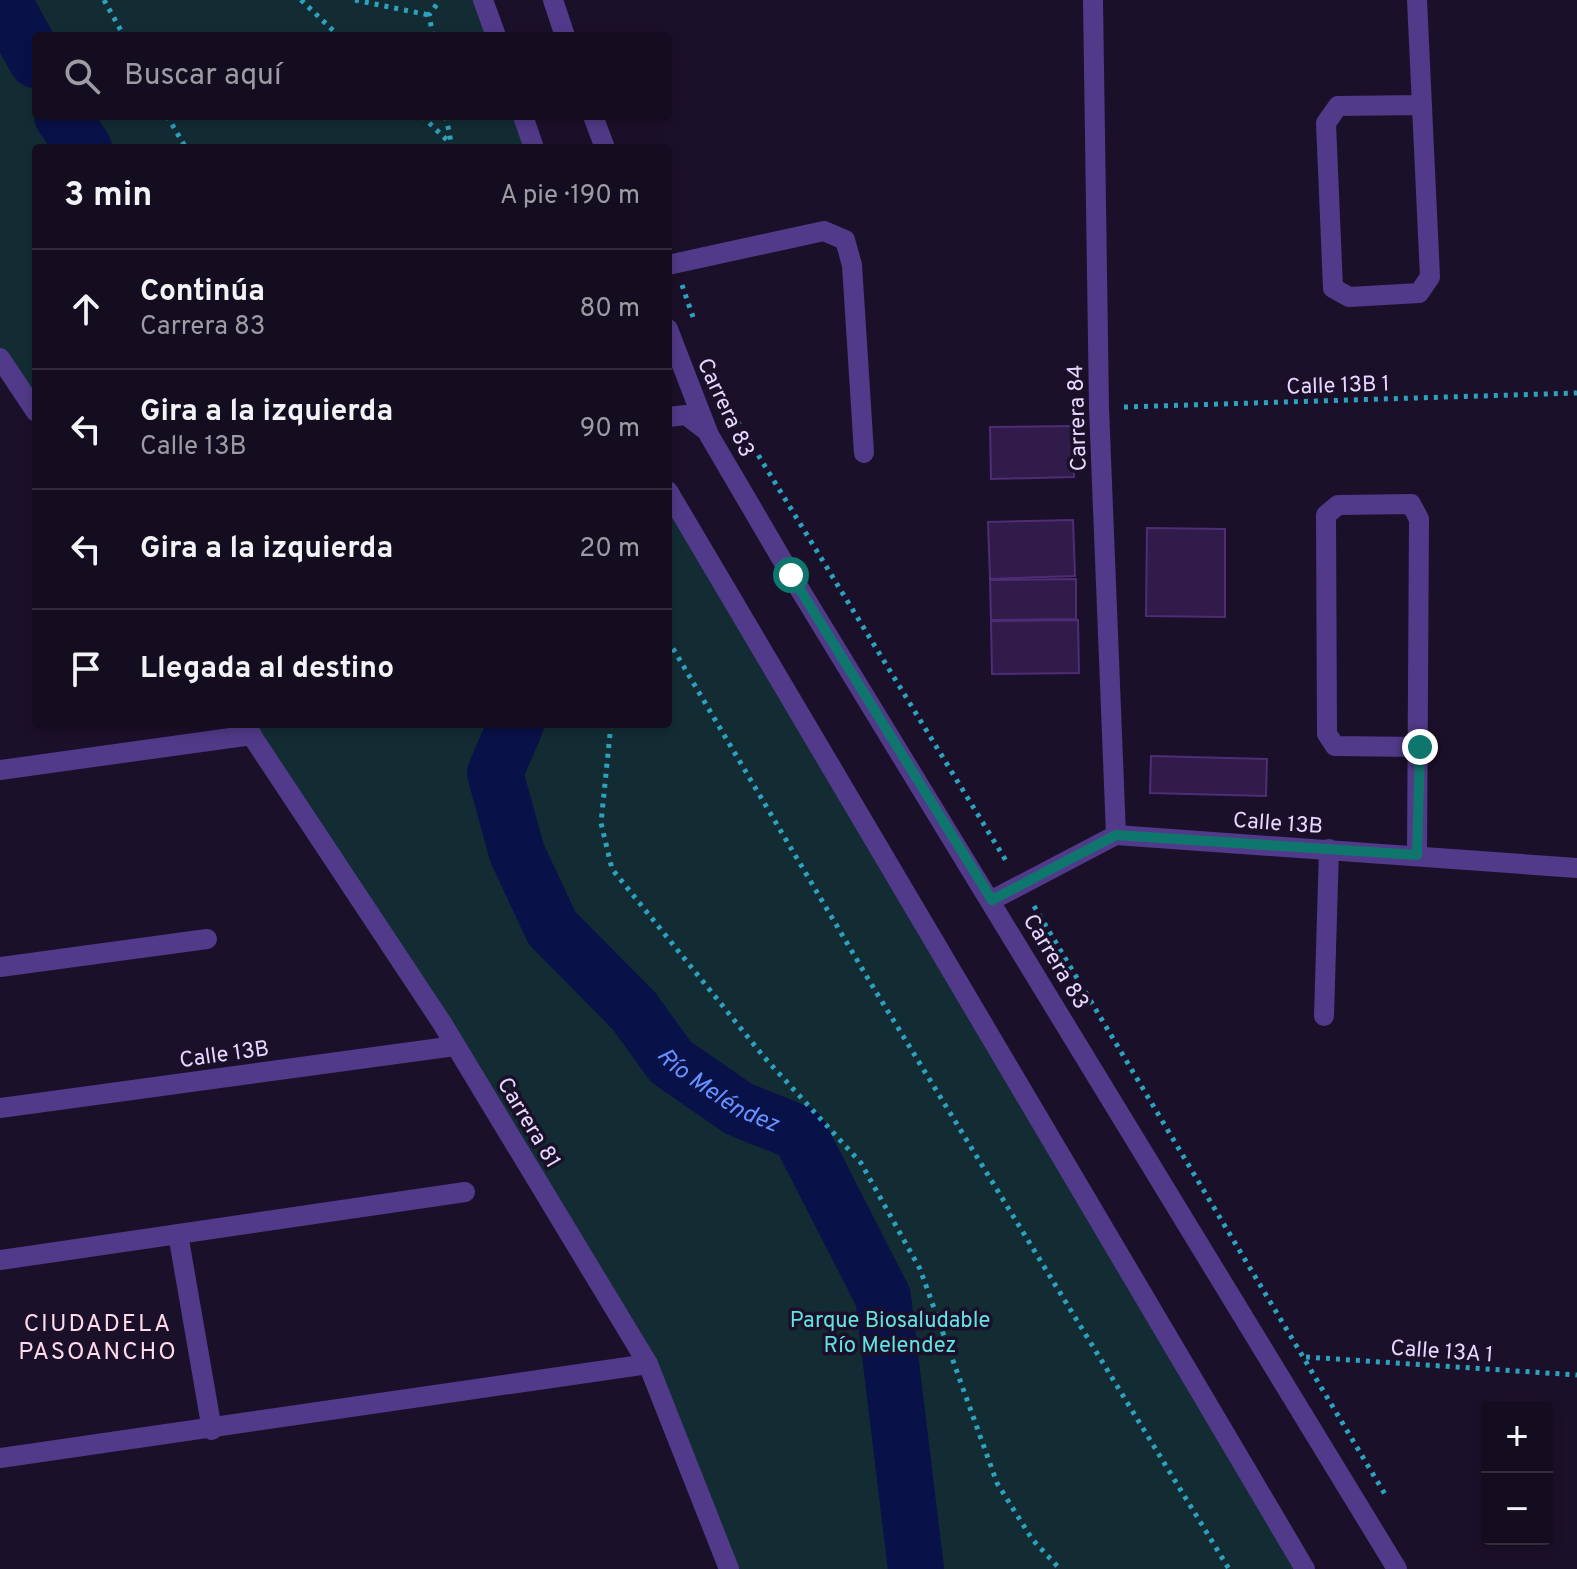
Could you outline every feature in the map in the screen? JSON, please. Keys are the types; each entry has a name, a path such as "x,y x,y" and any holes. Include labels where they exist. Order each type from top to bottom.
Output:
{"street":[{"path":"483,0 495,32"},
{"path":"553,0 564,32"},
{"name":"Carrera 84","path":"1093,0 1099,408 1116,835"},
{"path":"1417,0 1430,277 1419,293 1349,297 1333,288 1326,123 1338,106 1421,105"},
{"path":"524,120 533,144"},
{"path":"594,120 604,144"},
{"path":"672,264 824,231 845,240 852,265 864,453"},
{"name":"Carrera 83","path":"672,339 709,435 1397,1569"},
{"path":"0,358 32,406"},
{"path":"672,417 686,415 695,419 709,435"},
{"path":"672,498 1305,1569"},
{"path":"1417,855 1420,747 1419,519 1411,504 1338,505 1326,515 1327,734 1335,746 1420,747"},
{"path":"0,770 248,730"},
{"name":"Carrera 81","path":"248,730 455,1046 648,1364 729,1569"},
{"path":"992,900 1116,835"},
{"name":"Calle 13B","path":"1116,835 1577,868"},
{"path":"1324,1016 1329,849"},
{"path":"0,967 207,939"},
{"name":"Calle 13B","path":"0,1108 455,1046"},
{"path":"0,1260 465,1192"},
{"path":"178,1234 212,1430"},
{"path":"0,1458 212,1430 648,1364"}],"path":[{"path":"104,0 122,32"},
{"path":"301,0 335,32"},
{"path":"355,0 429,15"},
{"path":"432,32 429,15 440,0"},
{"path":"169,120 184,144"},
{"path":"426,120 450,144"},
{"path":"447,120 451,144"},
{"path":"672,266 696,326"},
{"name":"Calle 13B 1","path":"1099,408 1577,393"},
{"path":"724,398 746,440 1010,868"},
{"path":"672,647 879,995 1229,1569"},
{"path":"611,728 601,823 612,869 764,1057 861,1163 920,1269 997,1483 1032,1539 1060,1569"},
{"path":"1032,904 1390,1503"},
{"name":"Calle 13A 1","path":"1305,1357 1577,1375"}],"green space":[{"path":"0,0 483,0 495,32 32,32 32,120 524,120 533,144 32,144 32,406 0,358"},
{"name":"Parque Biosaludable Río Melendez","path":"672,498 1305,1569 729,1569 648,1364 247,728 672,728"}],"building":[{"path":"1073,426 1074,477 991,479 990,427"},
{"path":"1073,520 1075,576 990,579 988,522"},
{"path":"1147,528 1225,529 1225,617 1146,616"},
{"path":"1076,579 1076,619 991,620 990,580"},
{"path":"1078,620 1079,673 992,674 991,621"},
{"path":"1151,756 1267,759 1266,796 1150,793"}],"waterway":[{"name":"Río Meléndez","path":"3,0 32,53"},
{"name":"Río Meléndez","path":"65,120 81,144"},
{"name":"Río Meléndez","path":"514,728 495,773 517,853 552,928 634,1011 671,1062 739,1109 799,1133 883,1297 916,1569"}],"district":[{"name":"CIUDADELA PASOANCHO","path":"98,1337"}],"route":[{"path":"791,575 992,900 1116,835 1417,855 1420,747"}]}
